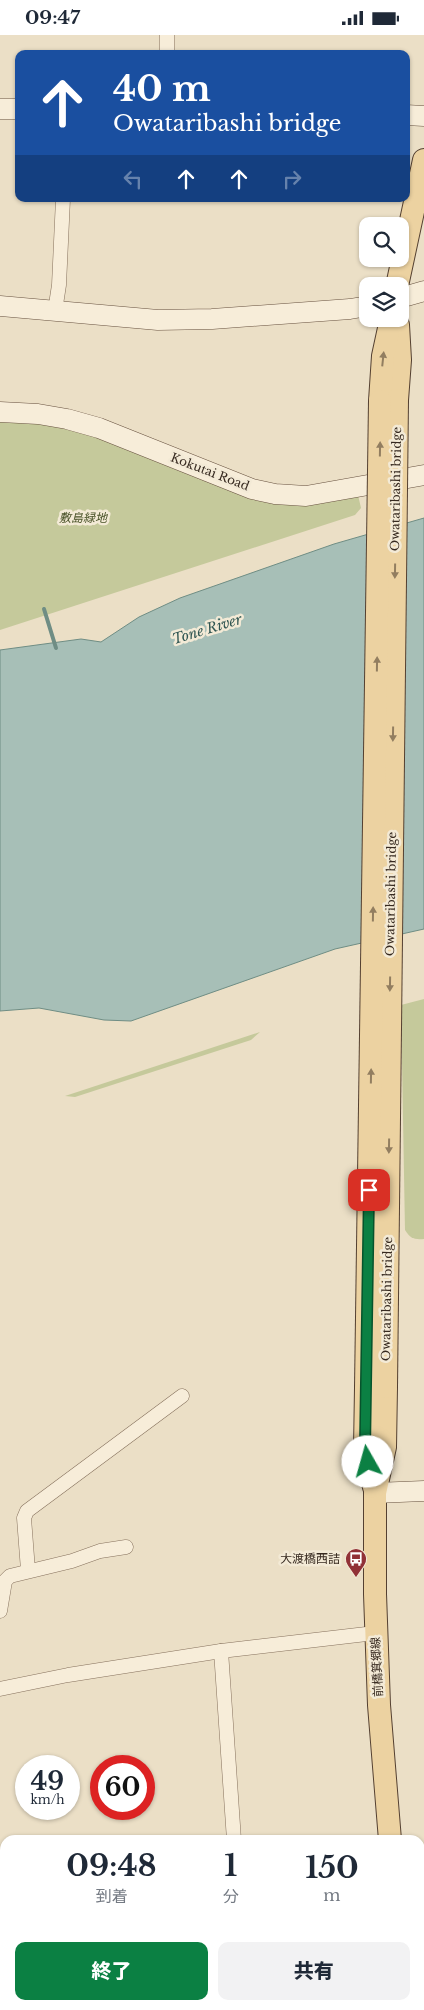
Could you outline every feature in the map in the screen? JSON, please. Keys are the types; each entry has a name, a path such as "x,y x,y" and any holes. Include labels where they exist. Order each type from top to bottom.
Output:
{"main road":[{"path":"399,277 424,160"},
{"path":"388,400 383,356 389,327"},
{"path":"388,400 400,360 398,327"},
{"name":"Owataribashi bridge","path":"376,1387 388,400"},
{"name":"前橋箕郷線","path":"376,1387 365,1448 375,1493 375,1633 390,1835"}],"street":[{"path":"168,35 168,50"},
{"path":"0,109 15,109"},
{"path":"410,115 424,116"},
{"path":"55,311 59,285 64,202"},
{"path":"409,295 424,291"},
{"path":"0,306 158,320 212,319 359,307"},
{"name":"Kokutai Road","path":"0,412 38,414 67,419 99,428 252,489 275,494 306,496 424,475"},
{"path":"28,1570 24,1518 27,1511 182,1395"},
{"path":"375,1493 424,1491"},
{"path":"0,1611 5,1581 10,1576 28,1570 72,1561 100,1551 126,1547"},
{"path":"0,1689 68,1675 221,1651 375,1633"},
{"path":"221,1651 234,1835"}],"green space":[{"name":"敷島緑地","path":"0,419 64,426 247,492 358,495 361,508 355,515 0,630"},
{"path":"424,999 424,1239 415,1239 405,1230 401,1005"},
{"path":"260,1032 251,1040 75,1097 65,1096"}],"water":[{"name":"Tone River","path":"424,518 424,929 335,949 131,1021 104,1020 39,1008 0,1011 0,650 81,639 101,642 139,617 180,598 334,544"}],"waterway":[{"path":"44,609 56,648"}],"place":[{"name":"大渡橋西詰","path":"356,1578"}],"route":[{"path":"368,1462 365,1448 369,1190"}]}
